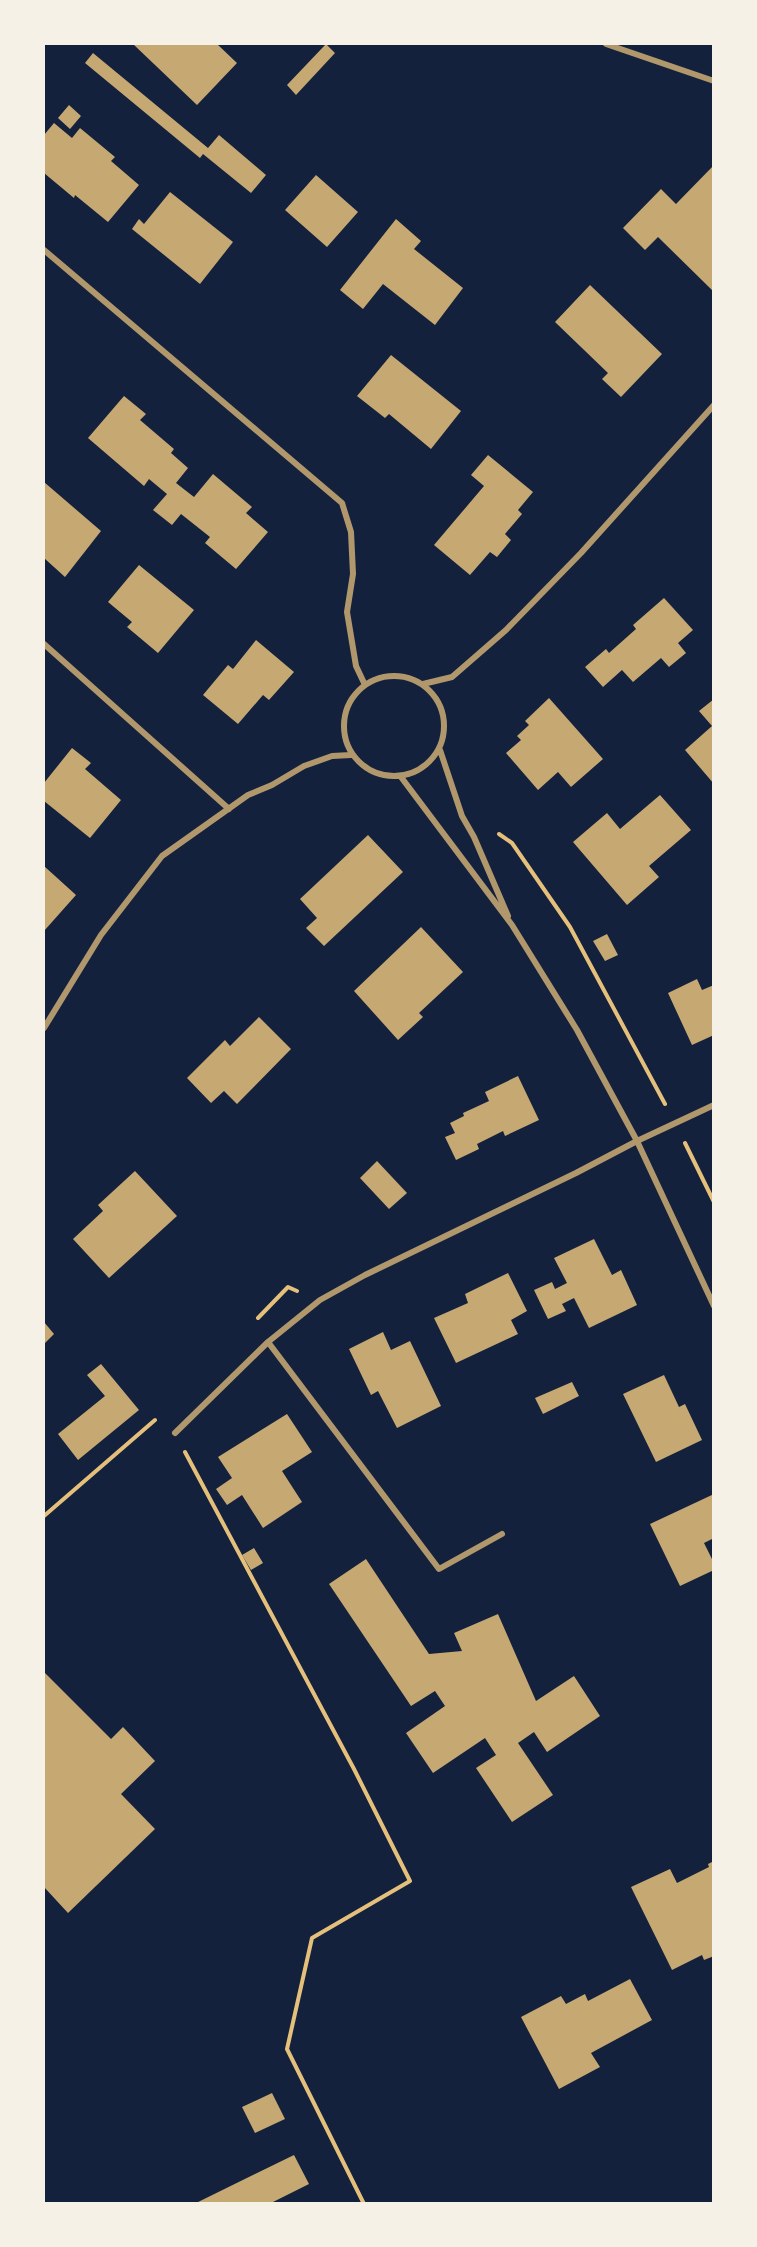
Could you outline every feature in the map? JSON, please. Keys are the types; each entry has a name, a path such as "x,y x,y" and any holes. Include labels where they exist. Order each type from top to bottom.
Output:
{"street":[{"path":"606,44 714,81"},
{"path":"44,250 342,503 351,532 353,574 347,612 357,666 365,685"},
{"path":"423,684 452,677 506,630 581,553 714,405"},
{"path":"44,644 215,794 229,809"},
{"path":"394,675 409,677 423,684 439,702 445,726 440,750 424,769 401,777 373,773 351,755 345,741 343,725 346,710 353,695 379,677 394,675"},
{"path":"440,750 462,816 474,837 512,925"},
{"path":"44,1028 101,935 162,856 248,795 272,785 304,766 332,756 351,755"},
{"path":"401,777 512,925 577,1030 637,1141 714,1306"},
{"path":"175,1433 268,1342 320,1300 365,1275 714,1105"},
{"path":"268,1342 439,1569 502,1534"}],"path":[{"path":"462,816 484,825 512,843 570,927 676,1124 714,1202"},
{"path":"175,1433 354,1769 410,1881 312,1938 287,2049 364,2204"}],"building":[{"path":"133,44 217,44 237,63 197,105"},
{"path":"326,44 335,53 296,95 287,85"},
{"path":"93,53 208,148 219,135 266,175 251,193 203,154 200,158 85,63"},
{"path":"69,105 81,116 70,129 58,118"},
{"path":"54,123 72,138 80,128 115,157 111,161 139,185 108,222 44,173 44,135"},
{"path":"714,165 714,292 658,237 645,250 623,228 661,189 676,204"},
{"path":"316,175 358,212 327,247 285,210"},
{"path":"170,192 233,242 200,284 132,229 139,219 144,224"},
{"path":"396,219 421,241 414,249 463,288 435,325 383,284 363,309 340,290"},
{"path":"590,285 662,354 621,397 602,379 608,373 555,322"},
{"path":"391,355 461,411 431,449 389,414 385,418 357,396"},
{"path":"124,396 146,414 140,420 174,449 171,453 188,468 176,483 194,497 213,474 252,507 246,513 268,532 236,569 205,543 210,537 181,514 172,525 153,510 167,494 149,479 144,486 88,438"},
{"path":"488,455 533,492 518,510 522,514 505,534 511,540 497,557 490,552 470,575 434,545 484,486 471,475"},
{"path":"44,482 101,531 65,577 44,558"},
{"path":"139,565 194,610 158,653 127,627 132,622 108,602"},
{"path":"664,598 693,630 678,643 686,653 669,667 661,658 633,682 622,670 603,687 585,667 606,649 609,653 636,629 633,625"},
{"path":"256,640 294,672 269,700 263,695 238,724 203,695 228,665 233,669"},
{"path":"549,698 603,759 571,787 558,772 538,790 506,753 521,740 517,736 529,725 525,721"},
{"path":"714,699 714,784 685,750 712,726 699,711"},
{"path":"72,748 91,763 85,769 121,800 90,838 44,801 44,783"},
{"path":"660,795 691,830 649,866 659,877 627,905 573,842 607,813 620,829"},
{"path":"368,835 403,872 324,946 306,928 317,918 300,899"},
{"path":"44,866 76,895 44,931"},
{"path":"421,927 463,972 419,1013 423,1017 398,1040 354,991"},
{"path":"607,934 618,955 605,961 593,941"},
{"path":"697,979 702,990 714,985 714,1035 692,1045 668,993"},
{"path":"259,1017 291,1049 237,1104 224,1091 211,1103 187,1078 225,1040 230,1046"},
{"path":"518,1076 539,1120 505,1136 503,1131 477,1144 479,1149 456,1160 445,1137 455,1133 450,1123 464,1116 463,1113 489,1101 485,1092"},
{"path":"377,1161 407,1193 389,1209 360,1178"},
{"path":"135,1171 177,1216 109,1278 73,1239 103,1211 98,1205"},
{"path":"594,1239 612,1275 621,1270 637,1305 589,1328 574,1298 562,1304 566,1311 548,1319 534,1290 552,1282 555,1289 567,1283 554,1258"},
{"path":"508,1273 527,1311 511,1320 518,1334 456,1363 434,1318 468,1303 465,1294"},
{"path":"44,1322 54,1334 44,1344"},
{"path":"383,1332 391,1350 410,1341 441,1406 397,1428 378,1391 371,1395 349,1349"},
{"path":"101,1364 139,1410 78,1460 58,1434 105,1396 87,1375"},
{"path":"664,1375 679,1407 685,1404 702,1440 656,1462 623,1394"},
{"path":"572,1382 579,1396 543,1414 535,1398"},
{"path":"287,1414 312,1452 282,1471 302,1502 263,1528 242,1495 227,1505 216,1489 232,1478 218,1457"},
{"path":"714,1494 714,1538 704,1543 714,1563 714,1570 680,1586 650,1524"},
{"path":"254,1548 263,1563 251,1570 242,1555"},
{"path":"366,1559 429,1654 462,1651 454,1633 498,1614 536,1701 574,1676 600,1716 547,1752 534,1732 518,1743 553,1795 512,1822 476,1768 496,1755 485,1738 433,1773 406,1733 445,1706 435,1691 411,1706 329,1584"},
{"path":"44,1672 111,1739 123,1727 155,1761 121,1794 155,1829 68,1913 44,1887"},
{"path":"714,1861 714,1956 704,1960 702,1955 672,1970 631,1887 670,1869 677,1883 709,1867 708,1864"},
{"path":"630,1979 652,2020 591,2053 600,2067 559,2089 521,2017 561,1996 566,2004 585,1994 588,2001"},
{"path":"272,2093 285,2119 255,2133 242,2107"},
{"path":"294,2155 309,2184 269,2204 194,2204"}]}
